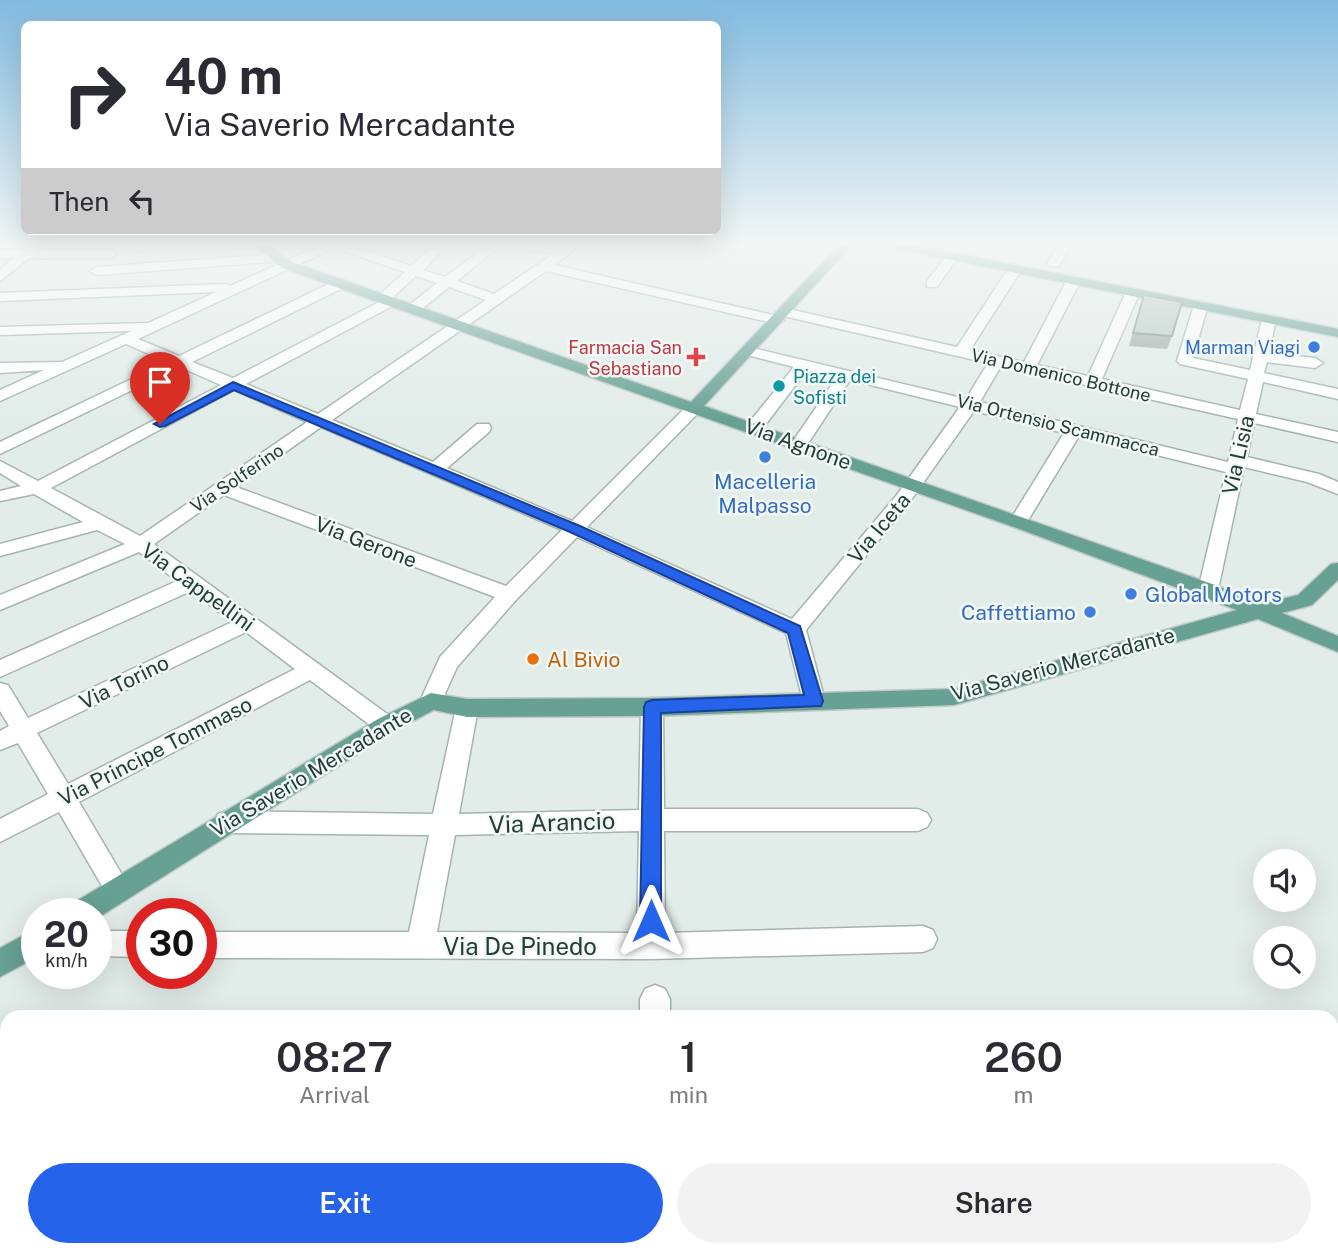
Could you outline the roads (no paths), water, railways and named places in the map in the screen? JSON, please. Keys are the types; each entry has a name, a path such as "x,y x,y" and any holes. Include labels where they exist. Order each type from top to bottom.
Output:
{"main road":[{"name":"Via Agnone","path":"397,304 1208,590 1338,644"},
{"path":"695,407 792,304"},
{"path":"1194,304 1338,332"},
{"name":"Via Saverio Mercadante","path":"105,898 386,725 431,701 467,708 652,707 954,697 1193,628 1305,600 1338,569"},
{"path":"1193,628 1208,590"},
{"path":"0,964 21,951"}],"street":[{"path":"34,330 55,304"},
{"path":"0,396 202,304"},
{"path":"0,449 300,304"},
{"path":"0,496 39,487 381,304"},
{"path":"413,309 420,304"},
{"name":"Via Solferino","path":"0,603 141,544 491,304"},
{"name":"Via Domenico Bottone","path":"721,304 961,352 1338,437"},
{"path":"961,352 993,304"},
{"path":"1028,368 1062,304"},
{"path":"1093,383 1128,304"},
{"path":"1201,305 1185,362 1338,394"},
{"name":"Via Lisia","path":"1208,590 1269,319"},
{"path":"0,331 155,325"},
{"path":"126,339 575,529 795,629 814,701"},
{"name":"Via Ortensio Scammacca","path":"753,346 804,364 1075,429 1313,478 1338,489"},
{"path":"1260,357 1315,363"},
{"name":"Via Iceta","path":"795,629 914,486 972,404 997,360"},
{"path":"754,428 804,364"},
{"path":"0,368 69,365"},
{"path":"799,444 847,374"},
{"path":"431,701 448,663 509,595 695,407"},
{"path":"433,471 483,428"},
{"path":"1018,522 1075,429"},
{"name":"Via Cappellini","path":"0,466 99,524 141,544 386,725"},
{"name":"Via Gerone","path":"223,488 509,595"},
{"path":"0,550 99,524"},
{"path":"0,669 192,582"},
{"name":"Via Torino","path":"0,741 247,623"},
{"name":"Via Principe Tommaso","path":"0,831 311,670"},
{"path":"0,691 118,890"},
{"path":"651,946 652,707"},
{"path":"420,946 467,708"},
{"name":"Via Arancio","path":"227,822 443,825 651,820 918,820"},
{"name":"Via De Pinedo","path":"217,945 651,946 923,939"}],"place":[{"name":"Marman Viagi","path":"1314,347"},
{"name":"Farmacia San Sebastiano","path":"696,357"},
{"name":"Piazza dei Sofisti","path":"779,386"},
{"name":"Macelleria Malpasso","path":"765,457"},
{"name":"Global Motors","path":"1131,594"},
{"name":"Caffettiamo","path":"1090,612"},
{"name":"Al Bivio","path":"533,659"}]}
